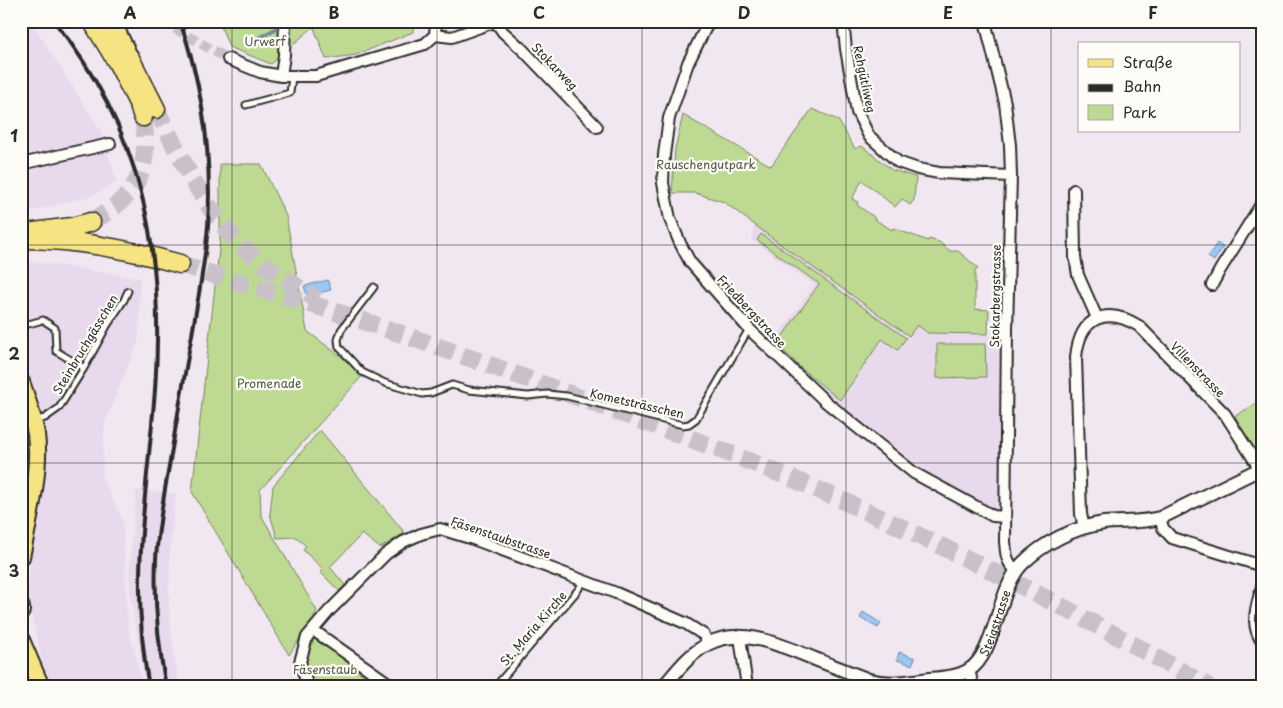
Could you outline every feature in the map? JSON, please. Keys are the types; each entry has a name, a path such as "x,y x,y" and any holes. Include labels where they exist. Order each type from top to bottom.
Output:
{"highway":[{"path":"92,22 149,113 130,58"},
{"path":"23,236 91,222"},
{"path":"23,236 91,244 141,253 180,264"}],"main road":[{"path":"112,21 130,58"},
{"path":"21,382 33,421 37,450 28,474 21,557"},
{"path":"21,640 34,682"}],"street":[{"path":"280,76 284,55 285,21"},
{"path":"228,59 260,72 280,76 316,76 425,44 435,35 436,21"},
{"path":"435,35 452,36 496,21"},
{"name":"Stokarweg","path":"496,21 503,32 523,50 597,127"},
{"name":"Friedbergstrasse","path":"709,21 688,63 670,118 664,156 663,183 670,219 690,262 749,329 826,402 914,473 993,516 1005,518"},
{"name":"Rehgütliweg","path":"843,21 857,112 869,136 898,162 918,169 939,173 1011,176"},
{"name":"Stokarbergstrasse","path":"985,21 1005,103 1010,145 1005,518 1006,558 1016,570"},
{"path":"21,164 110,144"},
{"path":"1074,190 1078,275 1097,318 1086,327 1080,336 1076,357 1081,514 1084,528"},
{"path":"1212,285 1261,205"},
{"name":"Villenstrasse","path":"1097,318 1116,316 1139,326 1225,414 1261,469"},
{"name":"Steigstrasse","path":"664,687 688,659 708,644 740,637 769,641 883,684 958,675 969,670 980,660 986,649 1005,591 1016,570 1022,563 1044,547 1084,528 1104,524 1149,521 1160,518 1261,469"},
{"path":"1160,518 1163,528 1172,538 1262,566"},
{"name":"Fäsenstaubstrasse","path":"310,634 329,611 386,554 403,542 421,534 440,530 474,539 584,580 685,622 704,635 708,644"},
{"path":"308,687 300,662 310,634 394,687"},
{"path":"740,637 746,687"},
{"path":"964,687 972,682 969,670"}],"lane":[{"path":"246,105 290,93 292,77"},
{"name":"Kometsträsschen","path":"374,287 341,330 338,340 339,347 362,372 385,384 422,394 431,393 452,385 469,390 528,396 547,394 567,396 686,425 696,420 749,329"},
{"name":"Steinbruchgässchen","path":"33,421 45,418 59,408 128,291"},
{"path":"21,326 43,320 56,328 56,351 84,368"},
{"path":"1262,577 1251,622 1255,637 1262,646"},
{"name":"St. Maria Kirche","path":"495,687 578,590 584,580"}],"shaded area":[{"path":"21,21 31,21 101,131 117,182 92,196 21,214"},
{"path":"754,225 909,336 917,324 928,333 1007,335 1005,517 914,473 826,402 772,344 814,285 752,240"},
{"path":"21,262 37,262 140,278 139,339 105,423 102,477 123,521 128,627 143,687 52,687 41,658 26,589 44,481 46,432 21,351"},
{"path":"136,490 176,494 170,553 169,607 174,656 180,687 146,687 130,594 129,573"}],"green space":[{"name":"Urwerf","path":"219,21 329,21 312,28 271,64 229,47"},
{"path":"333,21 413,21 413,32 356,55 326,59 314,28"},
{"name":"Rauschengutpark","path":"812,109 838,120 855,149 862,146 892,170 916,177 914,200 910,205 902,199 895,207 862,180 852,199 858,202 857,205 874,217 874,219 892,230 893,228 928,241 929,239 939,242 950,251 958,251 978,268 975,271 975,309 989,310 988,334 928,333 917,325 909,336 724,202 695,193 672,193 675,149 683,115 771,166"},
{"name":"Promenade","path":"220,164 261,164 286,216 307,331 364,374 260,490 261,515 317,611 289,655 192,492 220,241"},
{"path":"761,234 906,338 898,350 882,339 840,400 802,369 777,344 819,284 757,240"},
{"path":"937,344 985,344 986,377 937,378"},
{"path":"1262,400 1262,455 1259,457 1235,416"},
{"path":"320,430 405,533 380,548 362,534 330,567 345,585 339,591 320,572 323,569 303,550 306,546 296,537 277,538 270,514 273,486"},
{"name":"Fäsenstaub","path":"316,638 379,687 312,687 303,661 306,650"}],"water":[{"path":"1217,243 1223,247 1214,261 1208,257"},
{"path":"328,280 331,290 307,296 304,286"},
{"path":"863,612 881,623 878,628 860,618"},
{"path":"899,652 915,658 912,665 897,660"}],"waterway":[{"path":"253,41 277,28"}],"tunnel":[{"path":"162,21 228,59"},
{"path":"156,109 194,183 230,234 262,263 317,300"},
{"path":"91,222 120,202 138,180 145,152 143,117"},
{"path":"180,264 330,310 433,345 684,436 788,477 864,510 1014,582 1112,633 1209,687"}],"railway":[{"path":"54,21 84,63 109,106 128,150 142,195 151,242 156,290 157,339 155,390 144,502 140,574 143,649 149,687"},
{"path":"166,687 156,607 157,547 163,498 203,267 209,200 207,148 200,97 195,71 180,21"}]}
